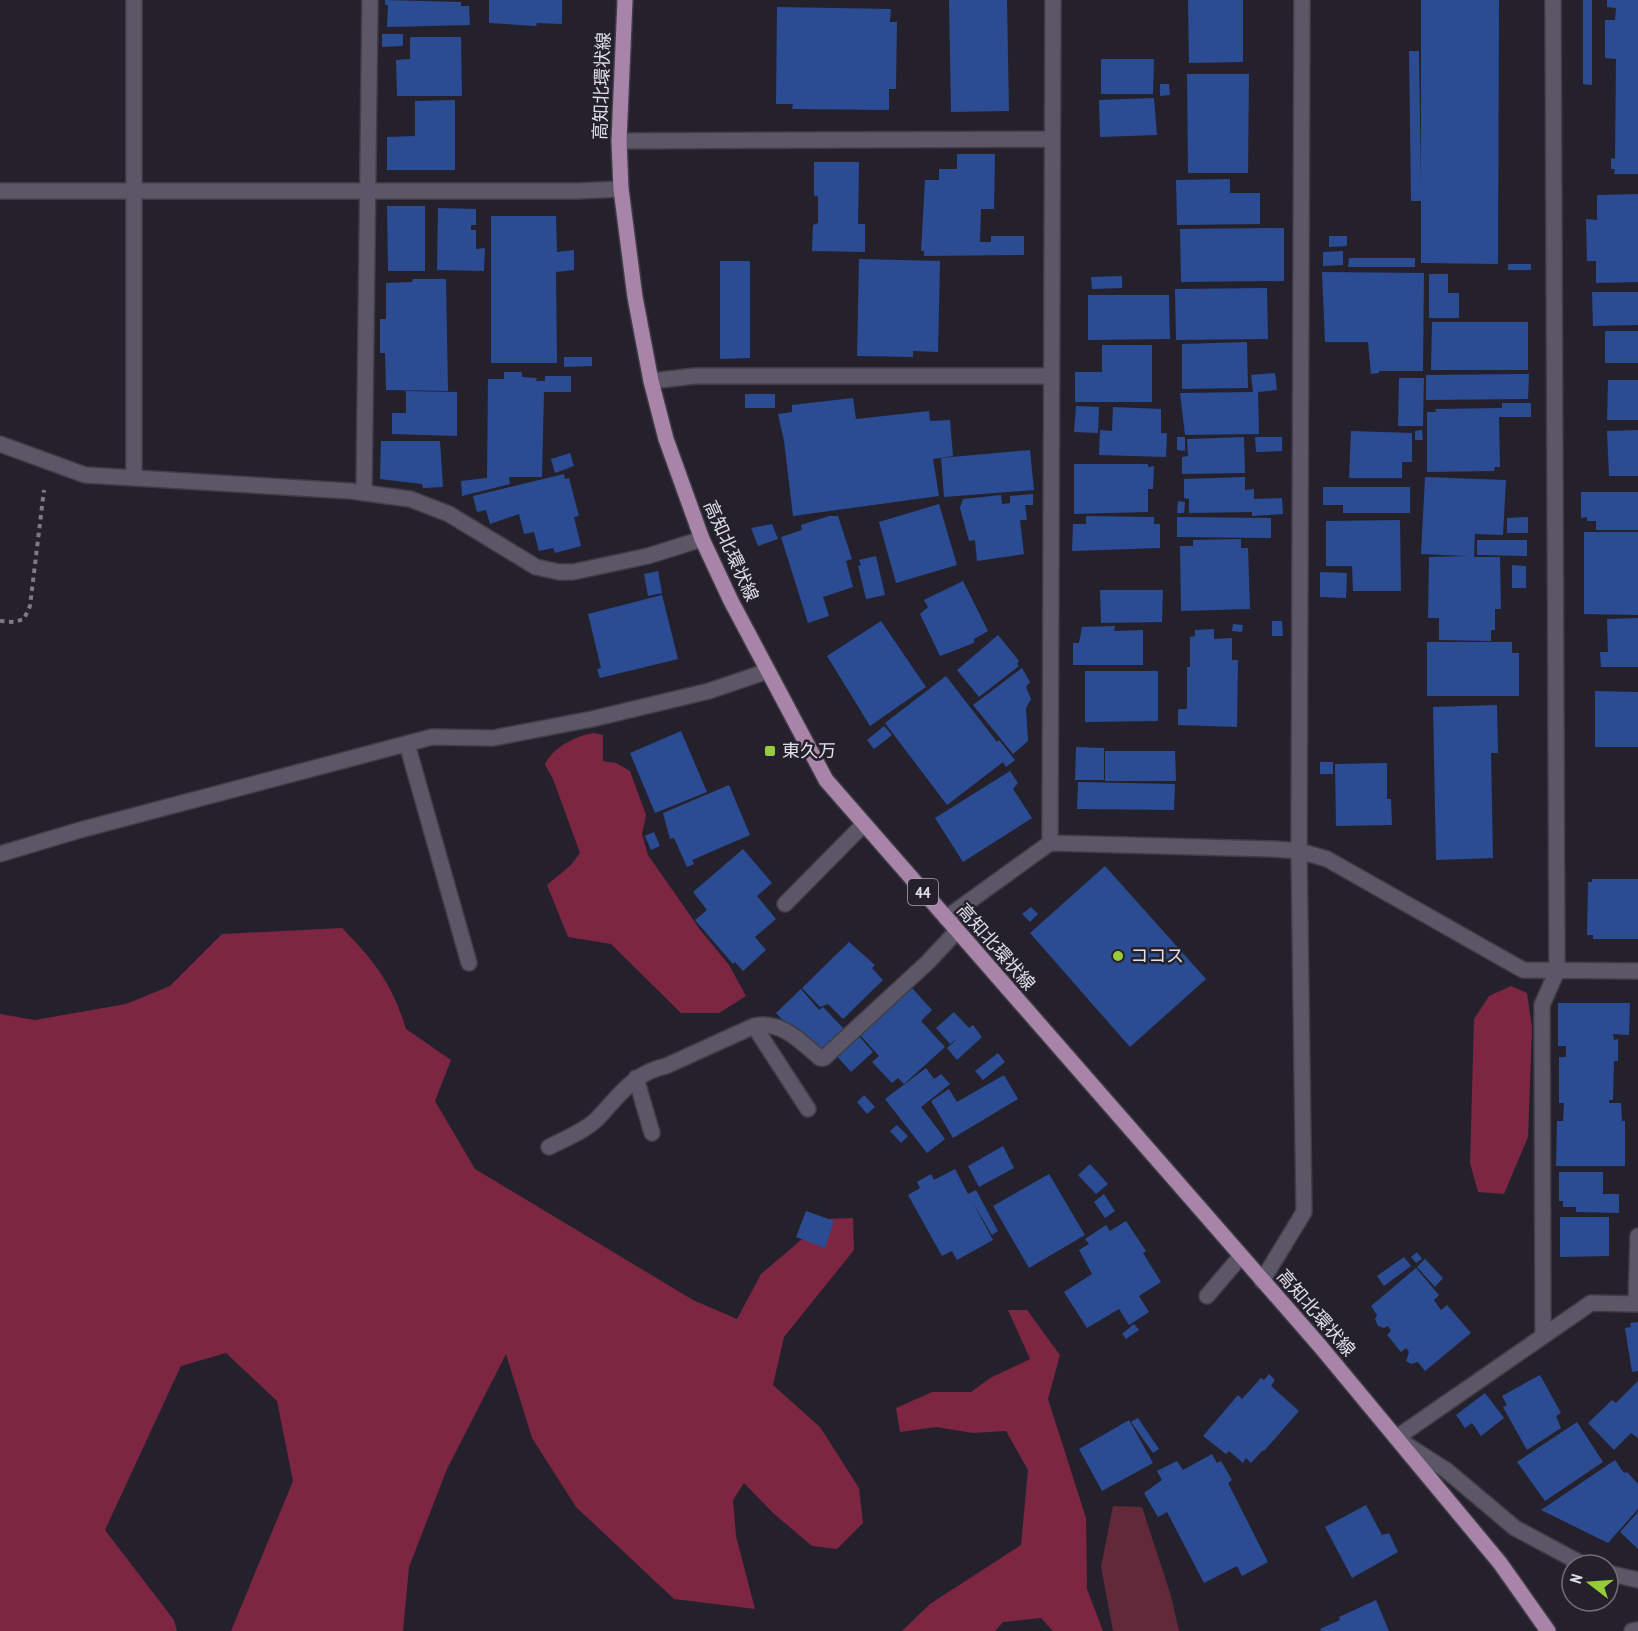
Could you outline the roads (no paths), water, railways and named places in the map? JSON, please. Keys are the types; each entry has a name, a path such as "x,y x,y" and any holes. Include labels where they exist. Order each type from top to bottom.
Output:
{"main road":[{"name":"高知北環状線","path":"625,0 619,141 621,189 635,297 651,381 666,439 702,538 768,672 826,780 1241,1256 1396,1438 1500,1563 1548,1631"}],"street":[{"path":"134,0 134,478"},
{"path":"364,493 370,0"},
{"path":"1050,843 1053,0"},
{"path":"1262,1281 1304,1212 1299,851 1302,0"},
{"path":"1543,1336 1542,1005 1557,972 1553,0"},
{"path":"619,141 1052,139"},
{"path":"0,191 621,189"},
{"path":"651,381 695,376 1052,376"},
{"path":"0,444 85,475 364,493 410,499 463,521 524,561 560,573 648,556 702,538"},
{"path":"0,854 80,830 432,737 493,738 592,719 709,691 768,672"},
{"path":"407,744 469,963"},
{"path":"785,904 864,824"},
{"path":"946,918 1050,843 1299,851 1328,859 1523,970 1557,972 1638,970"},
{"path":"549,1147 596,1120 621,1090 651,1069 666,1066 754,1026 767,1024 781,1028 820,1058 824,1058 928,962 957,931"},
{"path":"754,1026 808,1109"},
{"path":"636,1078 652,1133"},
{"path":"1560,1554 1515,1528 1446,1470 1396,1438 1591,1304 1637,1304 1638,1236"},
{"path":"1207,1296 1241,1256"},
{"path":"1620,1576 1638,1580"},
{"path":"1632,1631 1638,1630"}],"place":[{"name":"東久万","path":"770,751"},
{"name":"ココス","path":"1118,956"}]}
